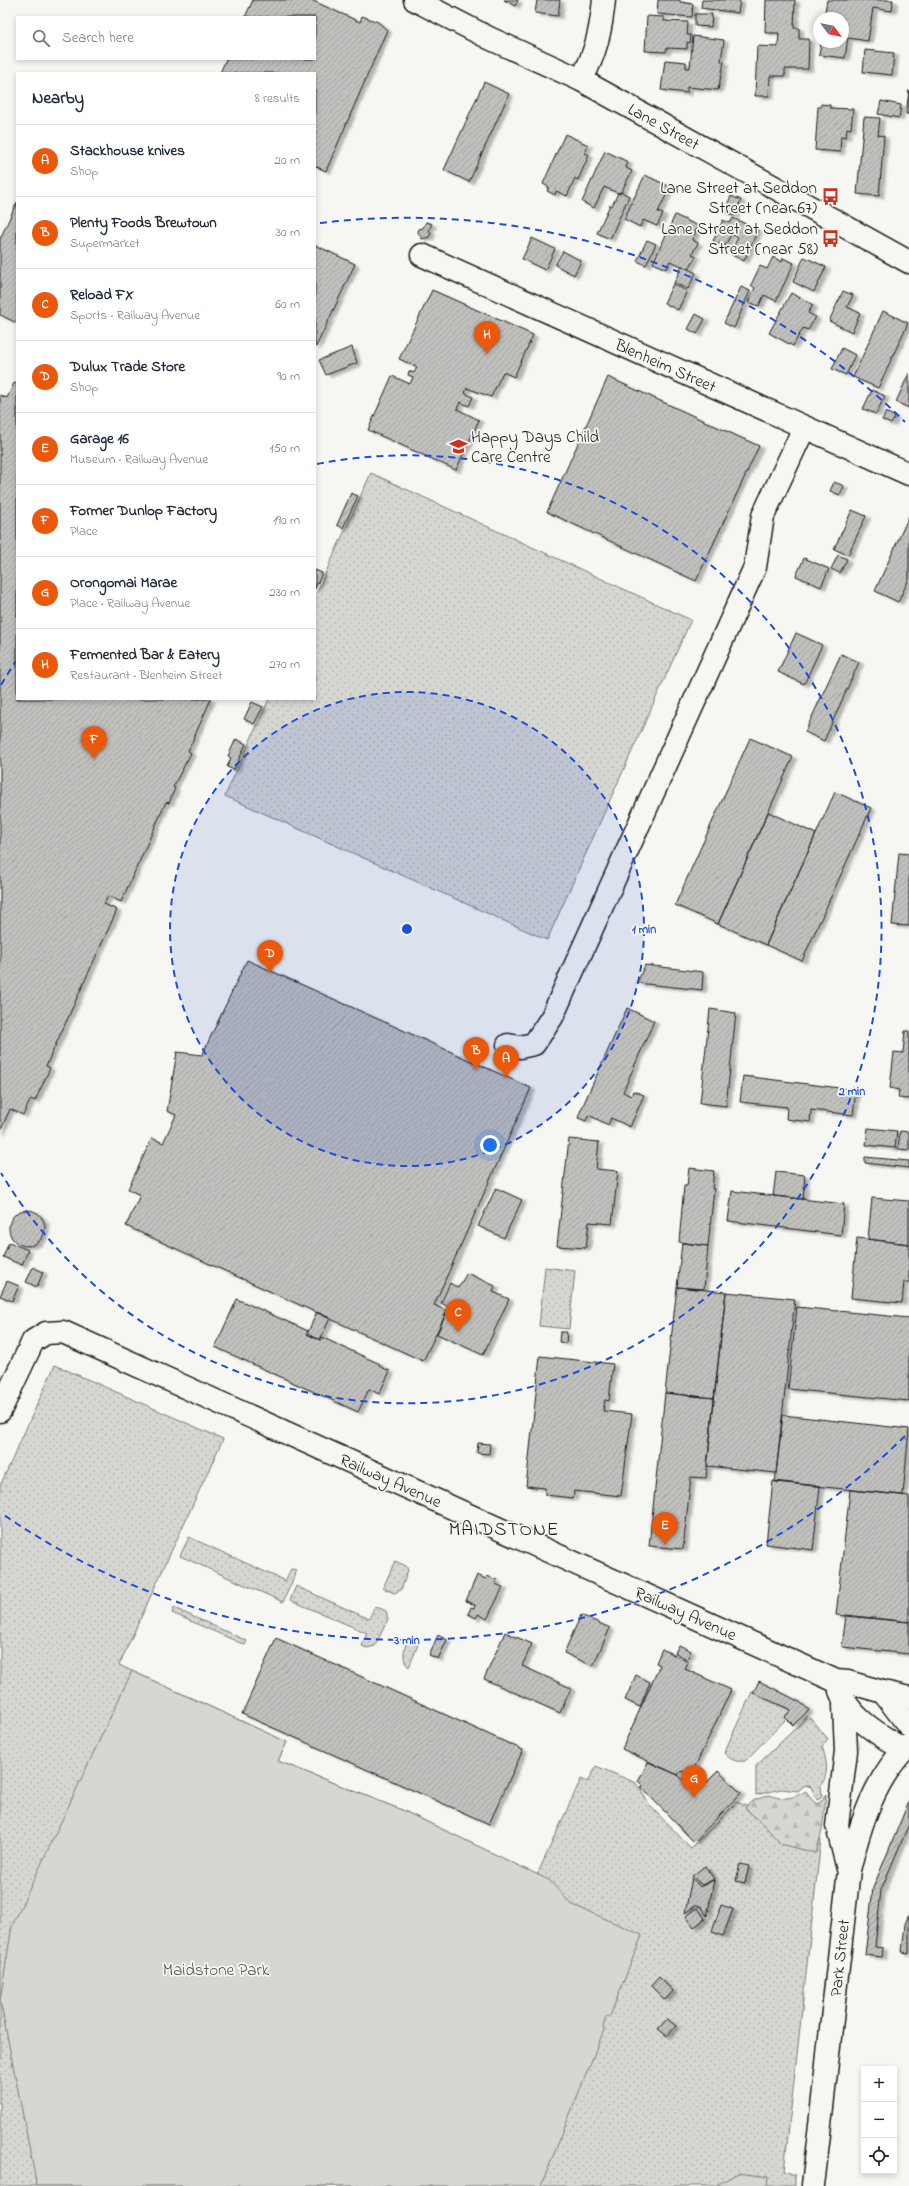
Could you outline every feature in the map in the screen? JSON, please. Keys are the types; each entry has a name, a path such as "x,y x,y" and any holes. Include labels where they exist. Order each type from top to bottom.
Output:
{"street":[{"name":"Lane Street","path":"414,0 489,38 581,80 909,262"},
{"path":"581,80 591,61 600,35 604,0"},
{"name":"Blenheim Street","path":"422,255 909,474"},
{"path":"508,1045 520,1047 534,1044 552,1017 756,567 763,516 804,428"},
{"name":"Railway Avenue","path":"0,1411 33,1341 42,1334 51,1332 69,1335 836,1681 848,1682 909,1698"},
{"path":"836,1681 844,1705 846,1751 837,1826 849,1870"},
{"path":"883,1692 909,1726"},
{"path":"844,1705 868,1726 906,1748"},
{"name":"Park Street","path":"814,2186 849,1870 860,1828 867,1811 889,1766 906,1748"}],"green space":[{"path":"371,473 691,620 547,940 225,796 269,700 316,700 316,594"},
{"path":"545,1267 575,1271 569,1329 539,1326"},
{"name":"Maidstone Park","path":"55,1365 223,1439 119,1665 287,1742 278,1761 402,1810 537,1875 581,1779 588,1782 596,1766 636,1783 651,1807 691,1848 737,1802 821,1839 784,2171 795,2175 795,2186 0,2186 0,1486"},
{"path":"189,1537 285,1581 291,1569 297,1570 283,1602 180,1556"},
{"path":"395,1561 406,1566 408,1570 401,1590 394,1593 383,1588"},
{"path":"296,1586 369,1619 375,1606 386,1611 388,1619 375,1646 367,1648 362,1646 367,1633 290,1600"},
{"path":"174,1608 247,1641 245,1645 172,1613"},
{"path":"412,1637 420,1640 409,1667 406,1665 404,1654 408,1639"},
{"name":"Maidstone Park","path":"132,1671 287,1742 278,1761 402,1810 549,1880 571,1904 642,1935 610,2016 606,2017 603,2027 604,2030 541,2186 37,2186 0,2000 12,1926"},
{"path":"752,1692 791,1710 785,1717 786,1719 745,1761 736,1761 724,1753"},
{"path":"807,1716 828,1739 822,1746 825,1756 826,1776 821,1785 822,1797 817,1800 811,1787 805,1785 798,1791 781,1789 756,1795 756,1766"},
{"path":"806,1791 812,1800 817,1804 823,1800 826,1794 822,1831 816,1853 781,1844 764,1825 745,1808 752,1801 770,1795 779,1798 788,1798"},
{"path":"738,2173 768,2177 767,2186 715,2186"}],"building":[{"path":"253,0 311,0 360,22 362,16 378,22 387,30 326,171 316,166 316,72 220,72 226,60 316,60 316,16 245,16"},
{"path":"504,0 518,0 515,6"},
{"path":"537,0 560,0 558,16 535,13"},
{"path":"658,0 680,0 680,2 693,4 692,17 657,14"},
{"path":"702,0 740,0 738,13 701,8"},
{"path":"766,0 795,0 794,28 799,28 799,39 809,39 808,69 785,69 785,76 770,76 769,96 755,96 757,46 778,47 779,33 765,33"},
{"path":"827,0 893,0 892,11 873,8 868,41 849,38 849,12 825,12"},
{"path":"695,14 712,14 711,27 695,26"},
{"path":"647,16 664,17 664,21 688,22 687,35 691,35 690,43 687,42 687,49 667,48 666,52 645,51"},
{"path":"693,36 724,40 721,61 724,62 718,90 687,87 687,93 661,90 665,60 686,62 686,68 690,68"},
{"path":"820,48 846,48 845,58 819,55"},
{"path":"865,50 894,53 892,75 863,72"},
{"path":"484,82 509,94 469,182 444,170"},
{"path":"909,90 909,114 906,114"},
{"path":"881,101 901,105 899,118 878,114"},
{"path":"821,104 830,105 830,108 853,109 851,129 847,128 846,137 841,136 840,152 815,150 818,107 821,107"},
{"path":"864,117 880,118 878,135 884,136 879,196 857,194"},
{"path":"565,134 588,145 585,153 589,155 578,180 575,178 567,196 556,191 555,195 547,191 549,187 543,184"},
{"path":"605,151 628,162 626,168 632,171 620,194 604,187 594,208 582,202"},
{"path":"645,175 670,187 658,212 663,214 657,226 643,220 640,227 624,219"},
{"path":"621,192 629,196 610,239 597,233 610,205 612,206 618,193"},
{"path":"731,196 741,200 734,216 724,212"},
{"path":"16,204 16,323 0,315 0,239"},
{"path":"675,215 698,226 692,240 698,243 692,254 696,256 689,269 670,261 666,269 653,263"},
{"path":"733,218 758,230 744,261 730,254 738,237 731,234 725,246 713,241 723,220 730,223"},
{"path":"426,222 432,224 429,230 431,233 429,237 422,239 418,232 419,229 423,228"},
{"path":"532,238 555,249 545,270 522,259"},
{"path":"647,240 656,244 646,265 637,261"},
{"path":"316,245 355,264 316,347"},
{"path":"563,251 581,261 574,275 555,265"},
{"path":"773,257 782,262 783,258 794,263 776,301 764,295 759,306 748,302 755,288 751,285 760,266 767,269"},
{"path":"804,257 826,267 814,292 793,282"},
{"path":"682,266 696,273 688,289 674,283"},
{"path":"673,284 687,291 678,310 664,303"},
{"path":"741,287 750,291 734,328 724,323"},
{"path":"432,290 533,335 514,377 503,372 491,397 467,388 465,393 473,397 469,406 460,402 457,409 479,420 456,470 368,430 392,376 410,384 413,377 408,375 409,371 414,373 417,367 399,359"},
{"path":"843,291 853,295 847,307 860,313 852,332 829,321"},
{"path":"791,293 813,305 808,313 816,317 808,330 803,328 793,346 769,333"},
{"path":"883,311 908,323 878,388 853,377"},
{"path":"696,314 705,319 697,334 688,329"},
{"path":"352,347 357,363 326,375 319,360"},
{"path":"842,348 855,355 846,375 832,369"},
{"path":"909,373 909,408 896,402"},
{"path":"608,377 759,446 696,581 547,512"},
{"path":"14,383 16,384 16,700 211,700 188,751 191,753 173,787 175,788 169,803 166,802 121,902 108,896 104,904 117,910 46,1066 50,1068 35,1101 31,1099 23,1115 10,1109 0,1132 0,395 7,398"},
{"path":"872,390 885,396 876,414 863,409"},
{"path":"886,412 895,417 891,424 882,420"},
{"path":"834,482 844,486 840,495 830,491"},
{"path":"351,493 358,496 343,528 337,525"},
{"path":"852,510 866,516 848,555 834,549"},
{"path":"909,516 909,579 898,602 875,591"},
{"path":"838,555 847,559 840,573 831,569"},
{"path":"804,558 829,569 821,587 796,576"},
{"path":"316,570 322,573 316,587"},
{"path":"796,633 822,645 804,684 778,672"},
{"path":"841,654 859,662 824,741 805,732"},
{"path":"252,702 263,707 254,724 244,719"},
{"path":"750,738 793,757 718,924 675,905"},
{"path":"236,739 246,744 234,770 227,767 231,758 228,756"},
{"path":"835,792 871,808 802,961 766,945"},
{"path":"768,812 816,834 766,945 718,924"},
{"path":"899,853 909,854 909,926 892,925"},
{"path":"247,960 531,1088 434,1305 447,1311 423,1361 126,1226 140,1195 128,1189 152,1138 163,1143 176,1115 167,1111 177,1052 202,1055"},
{"path":"645,965 703,972 702,990 637,983"},
{"path":"627,1008 654,1021 623,1092 631,1096 633,1091 644,1095 630,1127 611,1118 608,1125 589,1115 586,1121 578,1118 580,1112"},
{"path":"710,1009 736,1013 726,1106 700,1103"},
{"path":"905,1031 909,1031 909,1099 898,1098 899,1090 890,1088 894,1052 903,1053"},
{"path":"743,1076 856,1090 853,1115 811,1110 810,1122 786,1119 787,1107 740,1102"},
{"path":"868,1128 897,1131 895,1148 866,1145"},
{"path":"900,1131 909,1132 909,1150 898,1149"},
{"path":"569,1139 599,1142 596,1169 618,1171 612,1224 589,1222 586,1248 557,1246"},
{"path":"865,1157 909,1161 909,1168 865,1163"},
{"path":"689,1168 714,1171 712,1189 714,1189 708,1246 679,1242 684,1186 687,1186"},
{"path":"776,1172 805,1175 803,1199 773,1196"},
{"path":"496,1188 522,1200 504,1238 478,1226"},
{"path":"732,1191 844,1204 841,1235 728,1221"},
{"path":"872,1198 909,1201 909,1244 868,1239"},
{"path":"31,1210 40,1215 44,1221 44,1235 40,1241 31,1246 23,1246 14,1241 10,1235 9,1224 14,1215 20,1211"},
{"path":"857,1238 909,1244 909,1282 904,1282 902,1303 851,1298"},
{"path":"9,1242 28,1250 22,1265 3,1257"},
{"path":"682,1243 708,1246 704,1289 677,1287"},
{"path":"33,1267 43,1272 37,1287 26,1282"},
{"path":"467,1273 495,1286 493,1292 509,1299 483,1355 437,1334 449,1307 441,1303 450,1283 458,1288"},
{"path":"7,1281 19,1286 12,1301 0,1296"},
{"path":"677,1287 726,1292 714,1398 665,1393"},
{"path":"726,1292 795,1299 776,1473 707,1466"},
{"path":"237,1299 308,1331 307,1334 320,1340 321,1337 380,1364 379,1366 390,1371 379,1394 369,1389 358,1412 215,1347"},
{"path":"797,1307 909,1318 909,1401 788,1389"},
{"path":"317,1312 330,1318 320,1340 307,1334"},
{"path":"560,1332 567,1332 566,1343 559,1342"},
{"path":"540,1356 613,1364 609,1401 605,1400 603,1411 632,1414 621,1496 574,1491 573,1498 545,1495 545,1488 526,1486"},
{"path":"665,1393 714,1398 706,1478 691,1477 683,1549 649,1546"},
{"path":"783,1415 909,1429 903,1495 775,1482"},
{"path":"478,1443 490,1444 489,1454 477,1453"},
{"path":"773,1481 820,1486 813,1550 766,1544"},
{"path":"850,1490 909,1496 909,1622 836,1615"},
{"path":"477,1575 486,1579 487,1576 497,1580 495,1584 503,1587 487,1619 478,1614 476,1618 468,1614 471,1607 474,1608 475,1605 466,1601"},
{"path":"581,1615 610,1628 593,1666 564,1653"},
{"path":"846,1615 909,1622 909,1654 842,1647"},
{"path":"505,1632 532,1644 522,1666 571,1688 560,1713 484,1679"},
{"path":"438,1635 447,1640 438,1659 429,1655"},
{"path":"276,1638 523,1750 489,1824 242,1714"},
{"path":"679,1645 691,1651 687,1659 675,1653"},
{"path":"662,1649 688,1662 685,1669 731,1690 691,1775 681,1771 678,1775 622,1749 660,1665 656,1663"},
{"path":"636,1675 650,1682 640,1707 625,1700"},
{"path":"759,1681 800,1702 809,1710 793,1725 785,1717 791,1710 753,1693"},
{"path":"648,1762 678,1775 696,1793 718,1771 741,1793 694,1842 641,1787 643,1786 638,1781"},
{"path":"909,1801 909,1824 881,1890 875,1947 883,1948 882,1957 865,1955 873,1888"},
{"path":"740,1864 749,1866 745,1883 736,1881"},
{"path":"705,1866 714,1879 702,1885 692,1876"},
{"path":"692,1878 700,1887 714,1880 707,1916 702,1907 697,1905 685,1913"},
{"path":"721,1905 733,1909 723,1936 712,1932"},
{"path":"698,1908 705,1919 694,1927 686,1916"},
{"path":"909,1914 909,1953 902,1952 905,1924"},
{"path":"659,1977 673,1991 665,2000 651,1986"},
{"path":"667,2019 676,2026 667,2036 658,2029"}],"place":[{"name":"Lane Street at Seddon Street (near 67)","path":"830,197"},
{"name":"Lane Street at Seddon Street (near 58)","path":"831,238"},
{"name":"Fermented Bar & Eatery","path":"487,354"},
{"name":"Happy Days Child Care Centre","path":"458,446"},
{"name":"Former Dunlop Factory","path":"94,759"},
{"name":"Dulux Trade Store","path":"270,973"},
{"name":"Plenty Foods Brewtown","path":"476,1070"},
{"name":"Stackhouse knives","path":"506,1078"},
{"name":"Reload FX","path":"458,1332"},
{"name":"Garage 16","path":"665,1545"},
{"name":"Orongomai Marae","path":"694,1798"}],"district":[{"name":"MAIDSTONE","path":"504,1528"}]}
